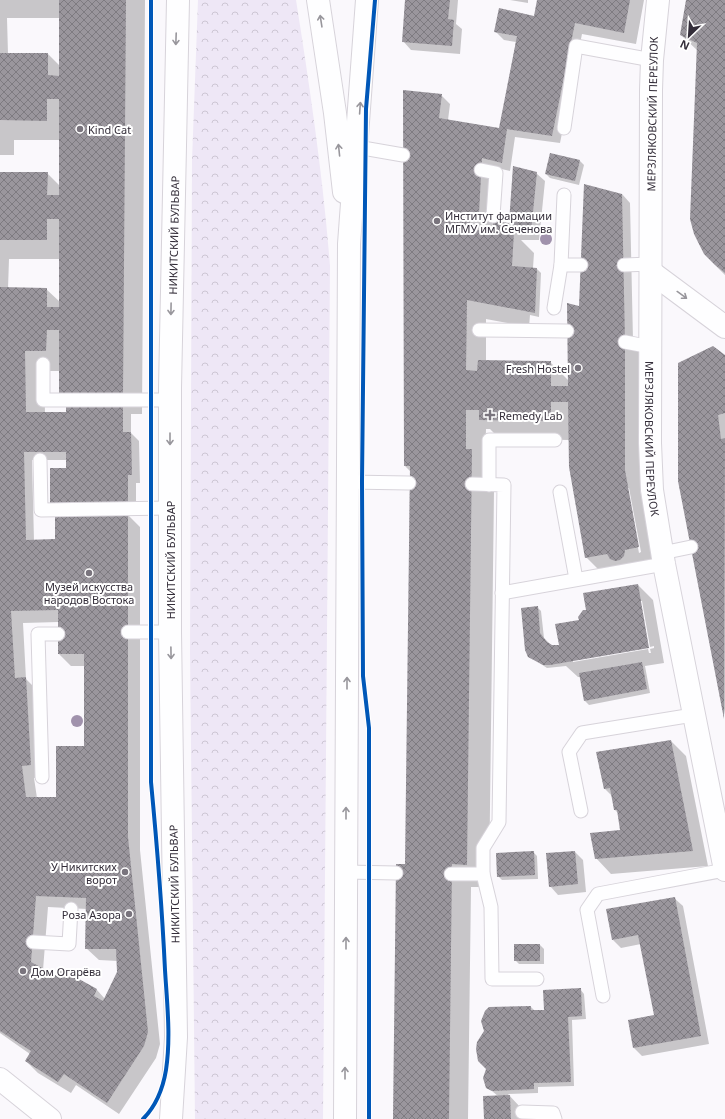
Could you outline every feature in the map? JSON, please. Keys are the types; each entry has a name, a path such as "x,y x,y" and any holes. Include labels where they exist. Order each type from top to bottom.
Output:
{"main road":[{"name":"НИКИТСКИЙ БУЛЬВАР","path":"172,1119 176,1037 170,632 170,400 178,0"},
{"path":"318,0 335,113 349,244"},
{"path":"345,1119 349,244 367,0"},
{"name":"МЕРЗЛЯКОВСКИЙ ПЕРЕУЛОК","path":"658,0 652,60 652,490 663,559 725,870"},
{"path":"651,268 725,327"},
{"path":"0,1078 50,1119"}],"lane":[{"path":"564,128 576,46 652,60"},
{"path":"357,147 403,155"},
{"path":"481,170 496,173 493,216"},
{"path":"554,308 561,265 564,195"},
{"path":"561,265 581,265"},
{"path":"624,265 651,268"},
{"path":"479,330 567,331"},
{"path":"625,342 651,347"},
{"path":"43,364 44,400 170,400"},
{"path":"489,484 489,440 555,440"},
{"path":"40,460 40,510 170,508"},
{"path":"348,482 409,483"},
{"path":"472,484 504,485 499,822 483,848 483,874 491,907 492,979 537,979"},
{"path":"560,492 576,580"},
{"path":"502,593 576,580 663,559 692,547"},
{"path":"128,632 170,632"},
{"path":"42,777 38,634 58,634"},
{"path":"581,811 569,752 582,733 693,715"},
{"path":"603,996 587,910 598,894 725,870"},
{"path":"346,872 396,873"},
{"path":"451,874 483,874"},
{"path":"32,942 69,944 71,909"},
{"path":"522,1112 553,1113 555,1119"}],"green space":[{"path":"198,0 296,0 324,199 330,266 323,1119 195,1119 190,652 192,161"}],"building":[{"path":"59,0 126,0 123,395 59,395 59,330 47,330 46,351 25,351 26,412 66,412 66,406 123,406 123,432 131,432 132,475 128,475 128,503 50,504 50,468 66,468 66,452 24,452 26,540 55,539 55,515 128,514 128,837 148,1032 144,1046 107,1103 64,1074 58,1082 25,1061 31,1051 0,1031 0,287 47,288 47,307 59,307 59,219 47,219 47,240 0,240 0,172 48,172 47,195 59,195 59,99 47,99 47,121 0,120 0,53 48,53 48,75 59,76","holes":["58,610 58,654 84,654 84,746 56,746 56,797 26,797 22,766 31,765 26,677 15,678 11,611","36,896 86,898 85,949 116,949 117,972 103,1001 94,996 97,989 61,969 57,976 31,962"]},
{"path":"405,0 450,0 448,19 454,20 452,46 402,42"},
{"path":"537,0 630,0 624,33 575,23 552,136 507,129 502,163 482,158 479,213 470,212 470,230 493,231 493,221 509,223 513,166 537,172 531,232 514,232 512,266 537,268 535,313 467,300 466,370 477,371 478,360 551,361 551,386 568,386 567,303 579,306 584,184 622,194 625,342 625,470 639,547 625,550 624,556 620,560 615,561 610,559 607,554 585,558 569,467 568,402 551,402 551,421 479,420 479,410 466,410 466,449 472,449 467,865 452,864 449,1119 393,1119 396,864 405,864 410,466 404,466 403,90 442,94 439,118 499,128 517,36 494,32 499,8 534,16"},
{"path":"686,0 725,0 725,273 704,254 694,234 690,219 697,43 680,35"},
{"path":"550,153 580,160 575,181 545,174"},
{"path":"713,346 725,355 725,413 718,415 721,439 725,438 724,719 678,481 678,363"},
{"path":"638,584 649,648 550,665 543,665 528,657 525,650 521,608 538,606 540,633 547,642 552,645 559,645 555,624 579,620 578,617 583,610 586,610 583,593"},
{"path":"642,662 647,689 584,701 579,673"},
{"path":"671,740 693,851 595,859 590,833 620,830 617,810 614,810 610,788 604,789 596,752"},
{"path":"534,851 535,875 497,877 496,853"},
{"path":"575,851 578,884 549,887 546,853"},
{"path":"675,897 701,1036 633,1048 628,1020 654,1015 638,935 612,940 606,909"},
{"path":"514,944 540,944 540,961 514,961"},
{"path":"581,988 582,1016 568,1017 571,1082 534,1083 534,1089 492,1091 486,1088 483,1078 486,1069 478,1061 476,1049 477,1042 484,1031 481,1021 485,1011 489,1007 531,1006 531,1010 544,1010 543,990"},
{"path":"510,1095 511,1119 484,1119 483,1096"}],"cycle path":[{"path":"143,1119 155,1103 163,1083 166,1070 168,1033 168,1007 161,899 151,782 151,0"},
{"path":"369,1119 369,728 363,676 362,482 366,109 375,0"}],"place":[{"name":"Kind Cat","path":"80,129"},
{"name":"Институт фармации МГМУ им. Сеченова","path":"437,221"},
{"name":"Fresh Hostel","path":"578,368"},
{"name":"Remedy Lab","path":"490,415"},
{"name":"Музей искусства народов Востока","path":"89,573"},
{"name":"У Никитских ворот","path":"125,872"},
{"name":"Роза Азора","path":"129,914"},
{"name":"Дом Огарёва","path":"23,971"}]}
